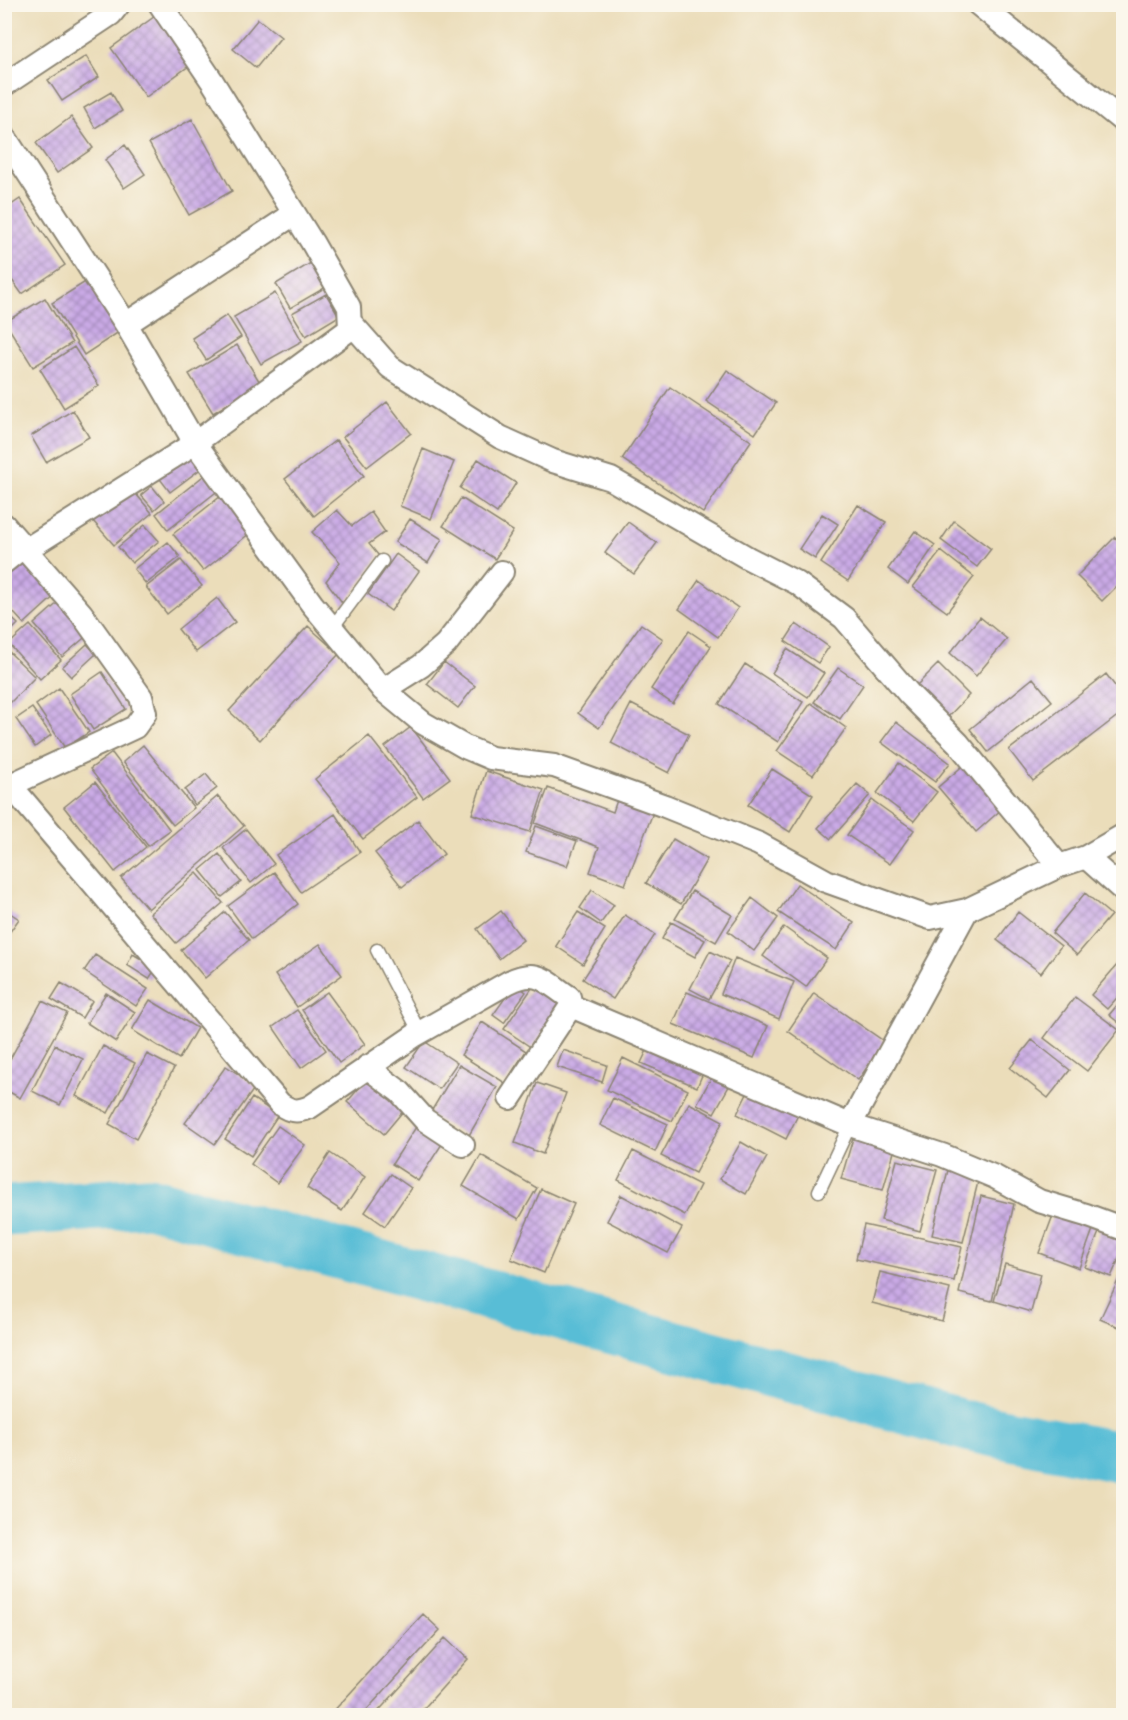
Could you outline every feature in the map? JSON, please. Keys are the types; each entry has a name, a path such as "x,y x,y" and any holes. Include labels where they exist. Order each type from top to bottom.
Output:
{"street":[{"path":"4,85 111,14 118,4"},
{"path":"160,4 212,81 294,214 349,307 352,324 390,367 500,437 553,461 611,479 748,558 797,583 844,618 910,695 958,743 1059,866"},
{"path":"978,4 1124,122"},
{"path":"4,136 126,324 195,443 332,628 383,690 423,723 465,747 491,758 554,766 665,806 759,844 826,881 887,905 930,918 967,910 1059,866 1086,857 1124,835"},
{"path":"126,324 294,214"},
{"path":"4,562 195,443 343,334 352,324"},
{"path":"4,525 26,547 81,613 141,698 145,713 135,727 8,787 280,1104 289,1110 299,1111 310,1107 420,1033 523,975 533,974 569,997 571,1006 510,1098"},
{"path":"383,690 421,666 446,644 502,572"},
{"path":"1086,857 1124,891"},
{"path":"850,1125 967,910"},
{"path":"571,1006 850,1125 942,1155 995,1177 1039,1201 1124,1229"},
{"path":"367,1067 388,1082 425,1120 463,1145"}],"lane":[{"path":"332,628 382,561"},
{"path":"377,950 420,1033"},
{"path":"819,1191 850,1125"}],"building":[{"path":"158,14 193,63 146,97 111,48"},
{"path":"258,19 281,37 256,68 233,49"},
{"path":"86,56 99,77 62,101 48,80"},
{"path":"111,92 122,111 95,128 84,108"},
{"path":"71,117 93,148 57,173 36,143"},
{"path":"192,119 232,191 189,215 149,143"},
{"path":"125,145 145,174 124,188 105,160"},
{"path":"20,199 65,265 22,294 4,269 4,210"},
{"path":"314,261 328,286 290,308 276,284"},
{"path":"90,279 122,330 84,355 52,303"},
{"path":"275,293 302,341 261,364 234,317"},
{"path":"326,294 339,316 306,336 292,313"},
{"path":"45,298 72,343 33,367 5,322"},
{"path":"227,315 241,337 206,360 192,338"},
{"path":"237,345 261,384 213,413 189,374"},
{"path":"74,347 99,386 64,408 40,369"},
{"path":"727,370 776,403 755,434 706,401"},
{"path":"670,387 751,441 703,513 622,459"},
{"path":"387,402 411,433 367,467 343,437"},
{"path":"73,410 89,437 46,462 31,436"},
{"path":"336,440 364,476 314,516 285,479"},
{"path":"191,449 203,467 170,492 157,475"},
{"path":"423,449 454,462 431,519 400,506"},
{"path":"478,459 516,483 497,513 460,488"},
{"path":"207,473 220,489 168,530 156,514"},
{"path":"152,486 164,501 154,510 141,495"},
{"path":"131,488 152,513 114,545 93,521"},
{"path":"226,492 255,529 203,571 173,534"},
{"path":"461,498 513,531 495,559 443,526"},
{"path":"858,505 886,522 848,581 821,563"},
{"path":"337,510 352,526 371,512 385,532 369,544 379,556 344,605 326,581 340,562 312,532"},
{"path":"822,514 838,524 815,559 799,549"},
{"path":"410,519 442,539 428,563 395,542"},
{"path":"954,521 991,549 977,567 941,540"},
{"path":"628,522 657,543 634,574 605,553"},
{"path":"145,525 159,541 132,563 118,547"},
{"path":"915,531 935,545 908,584 888,569"},
{"path":"1115,537 1124,546 1124,579 1102,601 1077,576"},
{"path":"168,542 180,557 146,584 134,569"},
{"path":"941,551 974,577 947,612 913,587"},
{"path":"396,554 419,571 391,611 368,594"},
{"path":"26,558 58,593 24,624 4,602 4,578"},
{"path":"181,560 202,586 167,614 146,587"},
{"path":"699,580 738,608 718,637 679,609"},
{"path":"217,598 235,622 196,652 178,629"},
{"path":"61,600 90,633 62,657 34,624"},
{"path":"4,611 18,624 4,638"},
{"path":"980,617 1007,639 976,676 950,653"},
{"path":"641,624 663,639 599,728 578,713"},
{"path":"796,624 829,647 818,663 785,641"},
{"path":"30,625 61,660 40,679 9,644"},
{"path":"308,626 339,654 260,740 229,711"},
{"path":"689,631 711,646 673,704 651,689"},
{"path":"87,644 96,654 71,677 62,667"},
{"path":"4,647 35,677 10,703 4,697"},
{"path":"787,649 824,673 808,697 772,673"},
{"path":"444,662 475,686 458,708 427,684"},
{"path":"745,664 803,702 778,742 719,704"},
{"path":"938,664 969,695 945,720 913,689"},
{"path":"838,668 863,685 840,719 814,702"},
{"path":"102,672 126,709 93,730 70,694"},
{"path":"1106,674 1124,698 1124,711 1033,781 1009,750"},
{"path":"1033,678 1052,701 988,752 970,729"},
{"path":"59,688 89,732 65,748 36,705"},
{"path":"811,703 846,728 813,775 777,751"},
{"path":"631,704 689,734 669,773 611,743"},
{"path":"32,708 51,735 35,747 16,719"},
{"path":"896,722 950,763 935,782 881,742"},
{"path":"411,727 450,778 423,798 385,747"},
{"path":"369,736 417,797 363,839 315,779"},
{"path":"143,745 194,808 173,825 123,762"},
{"path":"112,753 170,830 148,846 90,769"},
{"path":"899,763 937,792 914,821 877,793"},
{"path":"965,764 1003,808 976,832 938,787"},
{"path":"772,769 813,795 790,832 748,805"},
{"path":"486,771 544,790 530,832 472,814"},
{"path":"206,774 217,788 195,805 185,790"},
{"path":"95,782 146,847 115,872 64,807"},
{"path":"857,784 870,795 831,839 818,828"},
{"path":"548,788 613,812 618,797 654,810 625,885 590,872 599,847 535,823"},
{"path":"218,796 244,826 148,909 121,878"},
{"path":"872,800 914,830 890,864 847,835"},
{"path":"335,814 360,852 301,892 276,855"},
{"path":"418,820 444,854 402,887 375,853"},
{"path":"536,826 577,841 567,866 526,852"},
{"path":"246,829 274,864 251,883 223,848"},
{"path":"673,839 707,859 681,904 646,883"},
{"path":"219,854 241,882 222,897 200,870"},
{"path":"274,872 298,904 252,939 228,906"},
{"path":"197,873 223,903 176,943 150,913"},
{"path":"797,884 854,923 836,950 778,912"},
{"path":"592,890 614,905 601,923 580,908"},
{"path":"692,891 732,915 716,942 675,919"},
{"path":"1085,893 1111,915 1077,955 1052,933"},
{"path":"752,898 778,918 754,951 728,931"},
{"path":"4,909 19,919 4,940"},
{"path":"501,911 523,940 499,959 477,929"},
{"path":"225,912 249,940 205,978 181,950"},
{"path":"578,912 605,929 583,964 556,946"},
{"path":"1018,912 1061,946 1041,973 997,940"},
{"path":"625,915 655,935 613,999 583,979"},
{"path":"671,922 705,940 695,957 662,939"},
{"path":"784,927 827,958 806,987 763,956"},
{"path":"320,944 342,975 297,1007 275,975"},
{"path":"710,951 730,961 709,999 690,989"},
{"path":"133,954 156,968 149,979 127,965"},
{"path":"95,955 148,989 136,1006 84,971"},
{"path":"1124,957 1124,990 1107,1009 1091,995"},
{"path":"735,958 794,982 779,1019 721,994"},
{"path":"61,983 92,1001 82,1018 51,999"},
{"path":"515,984 526,992 504,1023 493,1015"},
{"path":"534,985 562,1005 532,1048 504,1029"},
{"path":"327,992 365,1044 339,1063 302,1010"},
{"path":"687,992 768,1026 754,1058 673,1024"},
{"path":"106,993 135,1012 116,1042 87,1023"},
{"path":"814,993 885,1042 858,1080 788,1031"},
{"path":"1075,997 1119,1030 1087,1071 1044,1038"},
{"path":"1124,997 1124,1027 1109,1015"},
{"path":"150,1000 197,1028 179,1059 132,1030"},
{"path":"42,1001 67,1013 20,1098 4,1089 4,1070"},
{"path":"297,1010 326,1050 301,1068 273,1027"},
{"path":"482,1022 526,1051 505,1083 461,1055"},
{"path":"1032,1040 1070,1070 1048,1098 1010,1068"},
{"path":"424,1041 457,1063 439,1089 406,1067"},
{"path":"651,1042 706,1066 697,1087 641,1063"},
{"path":"55,1045 83,1059 60,1105 32,1091"},
{"path":"103,1046 135,1063 108,1113 76,1096"},
{"path":"563,1050 607,1065 602,1082 557,1067"},
{"path":"147,1054 174,1068 136,1139 109,1124"},
{"path":"623,1058 688,1090 672,1121 607,1090"},
{"path":"459,1065 497,1087 468,1137 429,1115"},
{"path":"226,1066 256,1086 215,1144 185,1123"},
{"path":"716,1069 733,1079 714,1113 697,1104"},
{"path":"367,1079 404,1110 384,1134 347,1102"},
{"path":"537,1083 566,1093 543,1154 515,1143"},
{"path":"751,1086 800,1111 786,1139 737,1114"},
{"path":"252,1098 278,1115 251,1156 225,1139"},
{"path":"613,1098 668,1124 655,1152 600,1125"},
{"path":"689,1103 723,1121 695,1173 661,1156"},
{"path":"278,1126 305,1145 277,1183 251,1164"},
{"path":"416,1127 442,1144 418,1181 392,1164"},
{"path":"854,1135 896,1145 883,1190 841,1179"},
{"path":"741,1142 767,1157 746,1194 720,1179"},
{"path":"633,1151 700,1185 685,1215 618,1180"},
{"path":"330,1153 365,1177 342,1211 307,1188"},
{"path":"481,1155 537,1188 519,1219 463,1186"},
{"path":"897,1160 937,1170 920,1231 881,1220"},
{"path":"949,1166 980,1174 963,1242 932,1235"},
{"path":"391,1174 411,1188 385,1226 365,1212"},
{"path":"541,1189 574,1204 544,1273 511,1259"},
{"path":"621,1195 682,1228 668,1253 607,1221"},
{"path":"981,1196 1014,1204 992,1301 959,1293"},
{"path":"1055,1210 1095,1224 1079,1268 1039,1253"},
{"path":"864,1225 962,1247 954,1281 856,1259"},
{"path":"1102,1225 1124,1234 1124,1247 1111,1277 1085,1267"},
{"path":"1005,1264 1041,1274 1031,1312 994,1301"},
{"path":"1124,1268 1124,1329 1100,1319"},
{"path":"880,1272 950,1289 942,1321 872,1303"},
{"path":"423,1614 440,1630 361,1716 329,1716"},
{"path":"445,1638 468,1659 417,1716 374,1716"}],"waterway":[{"path":"4,1211 149,1202 971,1427 1124,1458"}]}
